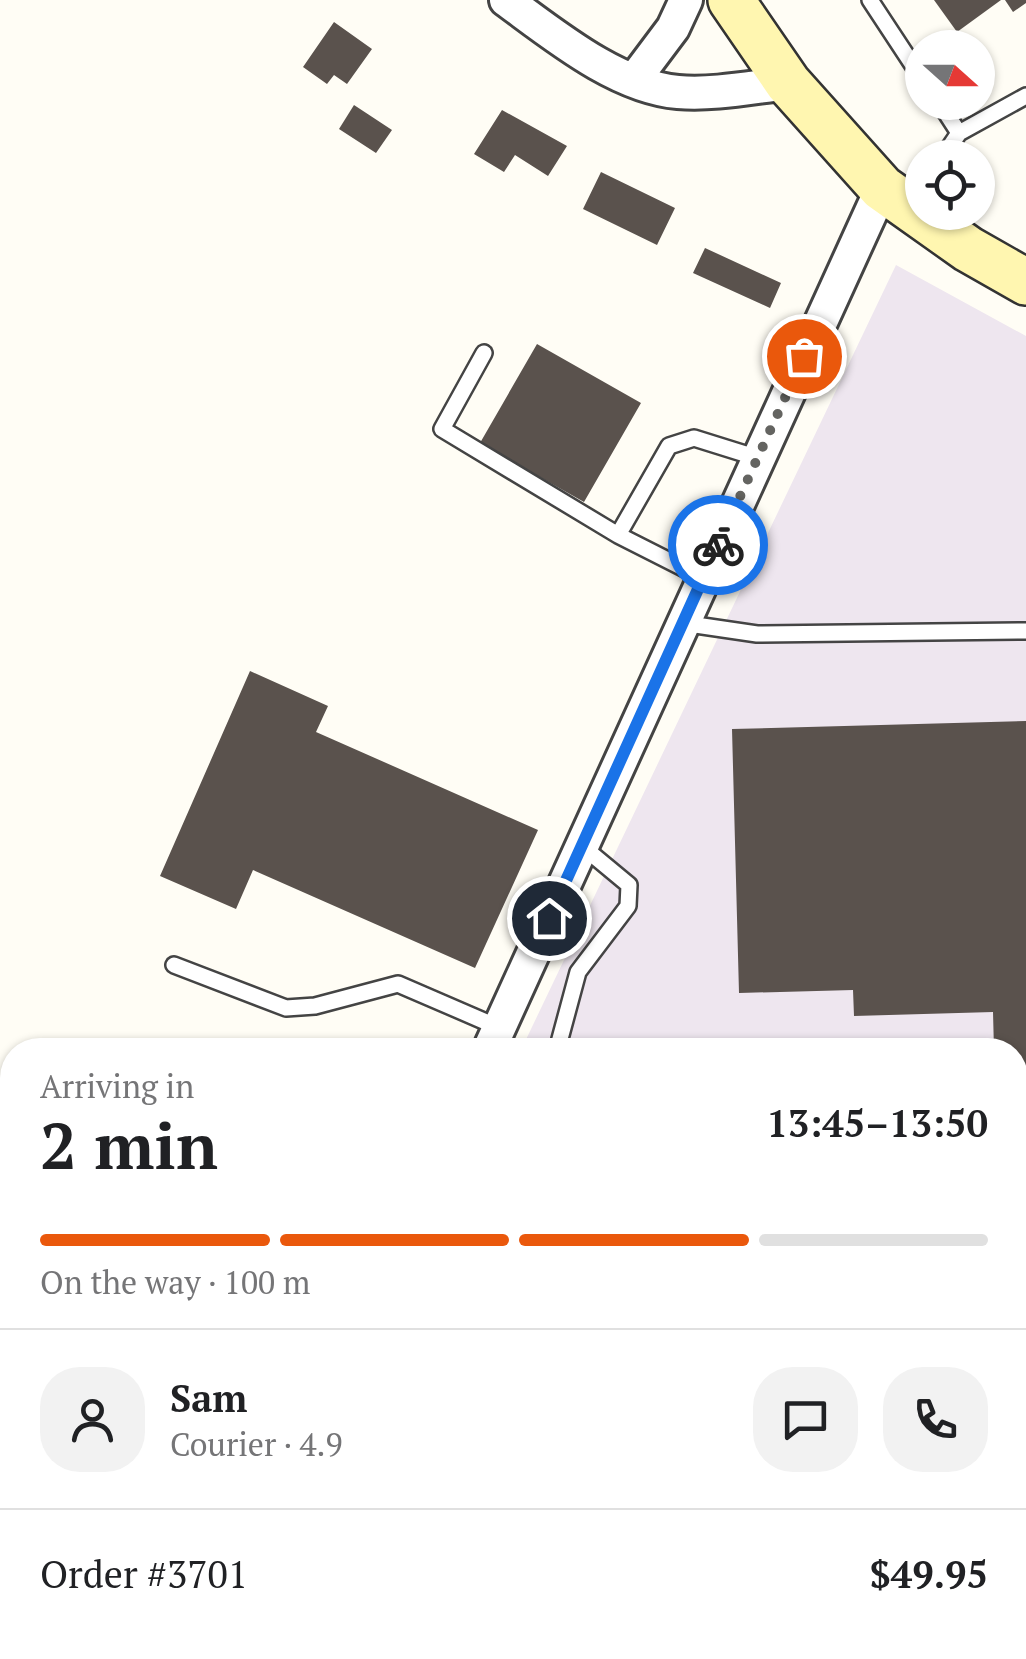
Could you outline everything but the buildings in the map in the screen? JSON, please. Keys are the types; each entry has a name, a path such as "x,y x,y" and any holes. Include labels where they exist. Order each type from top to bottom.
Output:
{"street":[{"path":"506,0 634,80 688,92 788,83"},
{"path":"634,80 673,28 686,0"},
{"path":"732,0 788,83 901,196 1026,282"},
{"path":"494,1038 758,458 901,196"}],"lane":[{"path":"870,0 905,52"},
{"path":"955,140 1026,96"},
{"path":"950,120 959,134"},
{"path":"484,353 442,430 618,535 703,578"},
{"path":"618,535 658,458 679,440 714,442 758,458"},
{"path":"682,623 756,634 1026,631"},
{"path":"560,1038 578,972 628,906 629,885 582,846"},
{"path":"174,966 258,1001 286,1008 315,1006 398,984 492,1038"}],"shaded area":[{"path":"896,265 1026,336 1026,1038 527,1038"}],"way so far":[{"path":"718,545 804,356"}],"route":[{"path":"549,918 718,545"}]}
